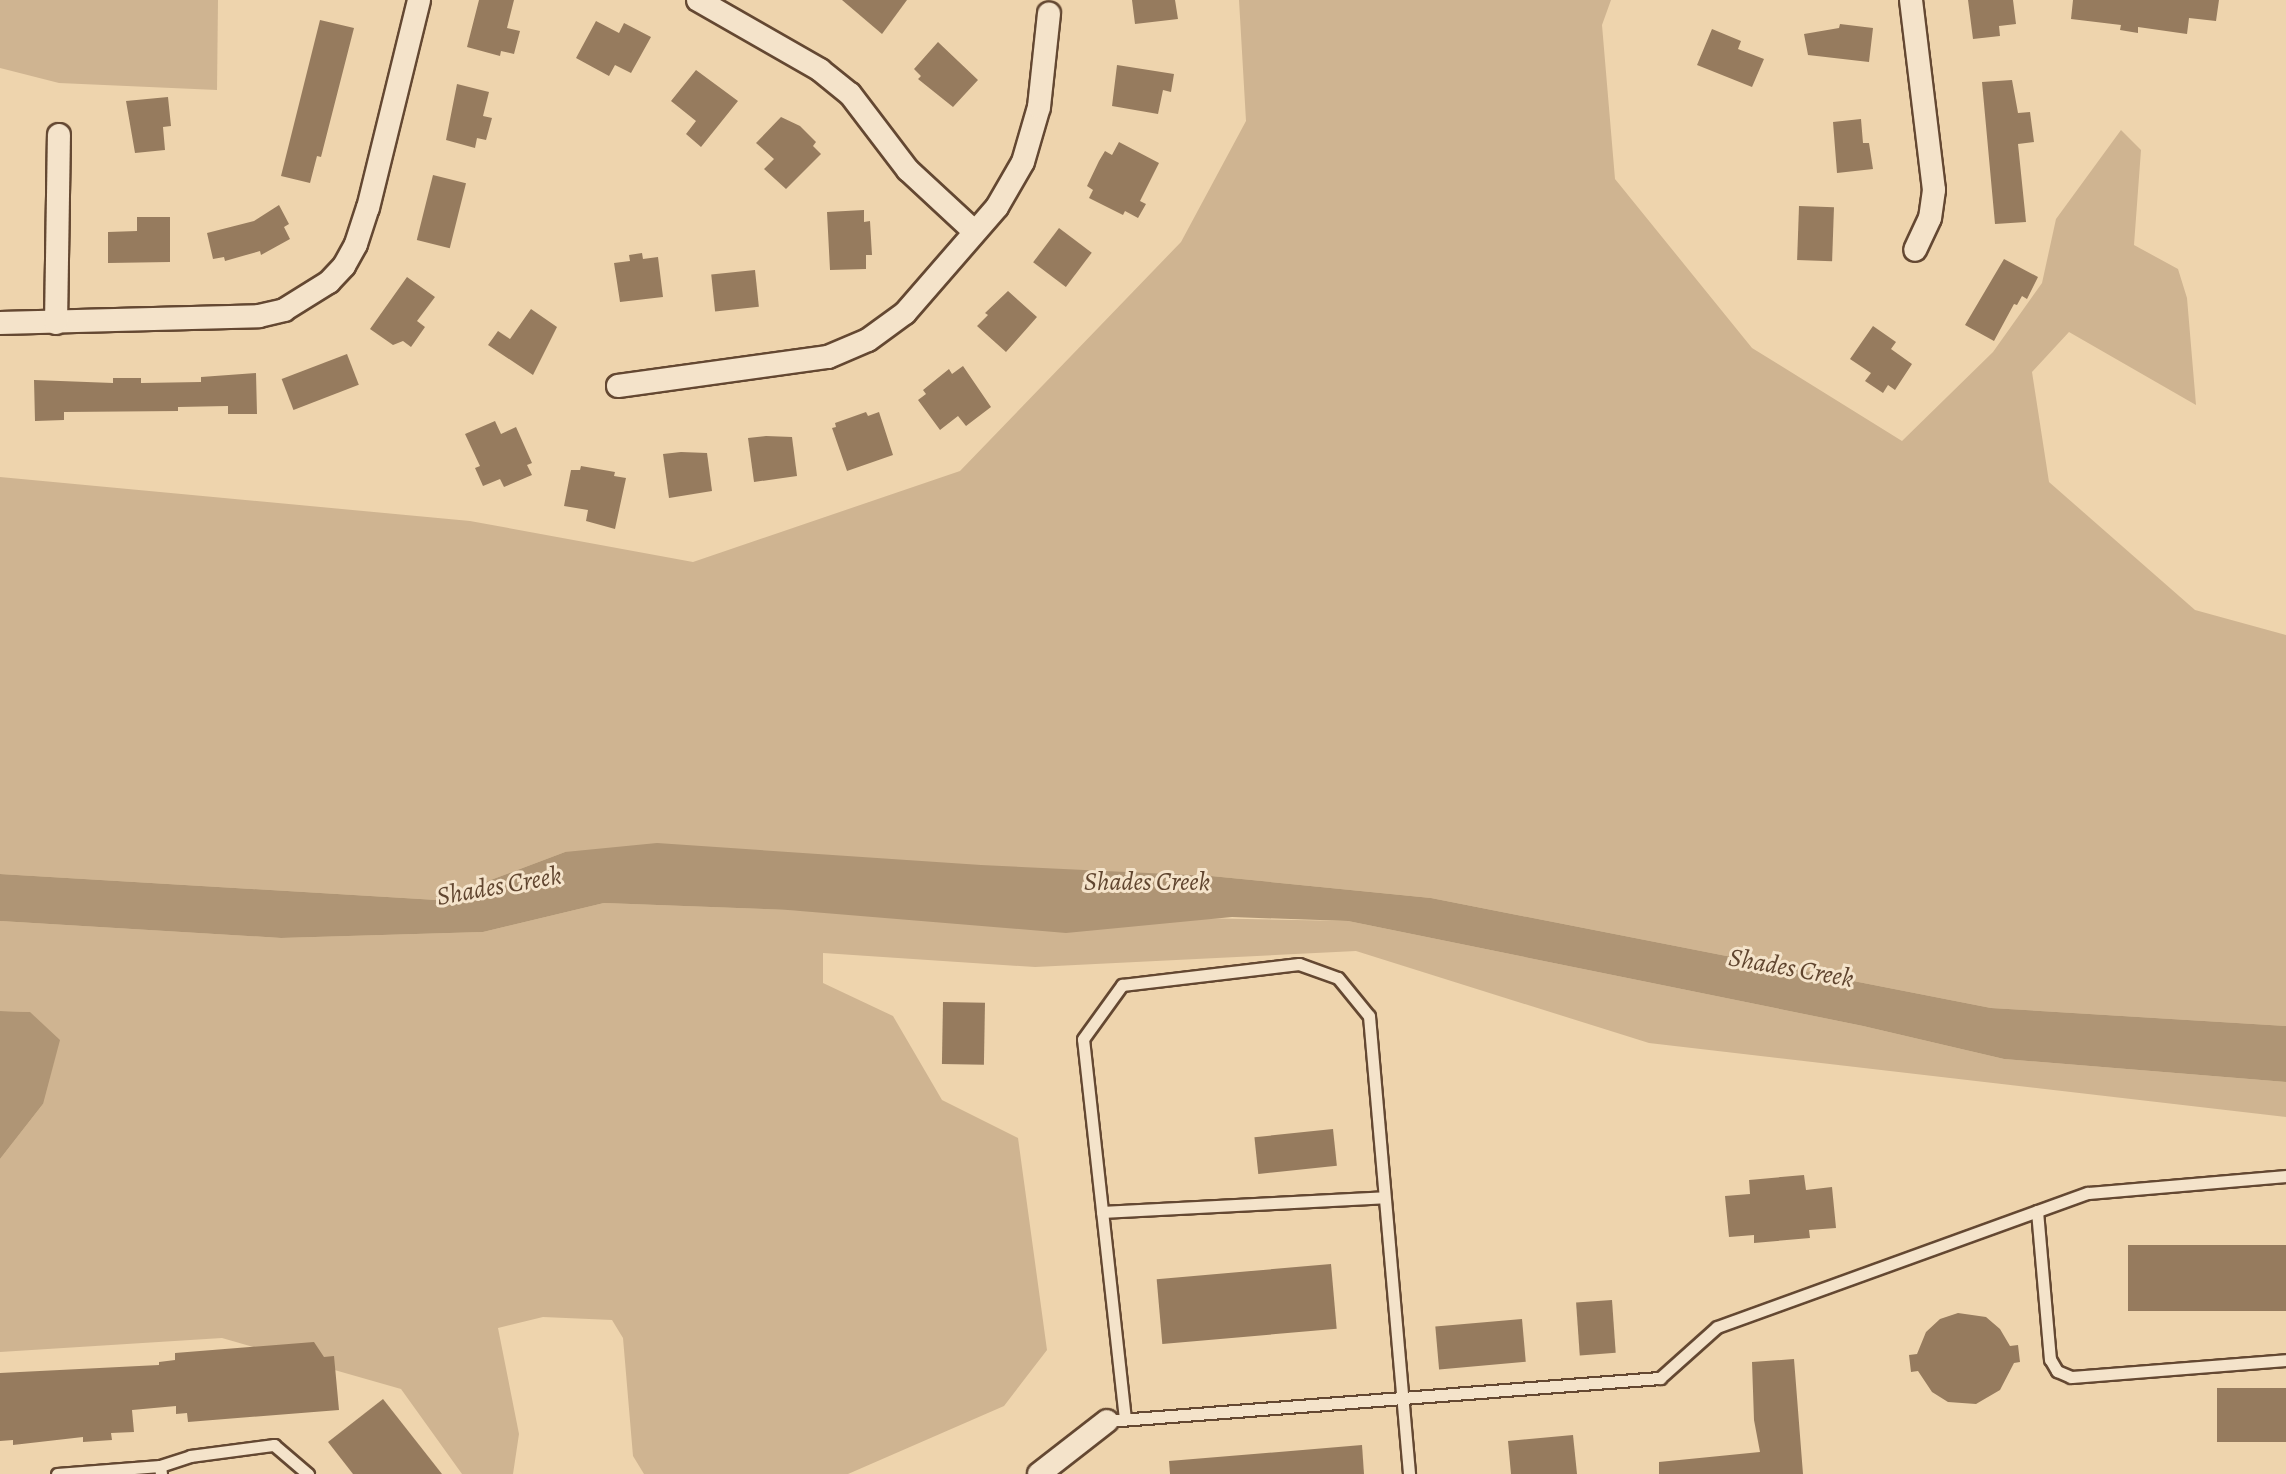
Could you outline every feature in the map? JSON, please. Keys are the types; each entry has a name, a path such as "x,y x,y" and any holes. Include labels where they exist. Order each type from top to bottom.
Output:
{"street":[{"path":"0,323 259,316 284,310 329,282 344,266 356,244 368,208 419,0"},
{"path":"698,0 820,70 850,94 908,170 975,232"},
{"path":"1911,0 1934,190 1930,218 1915,250"},
{"path":"618,386 806,363 849,349 905,313 1011,186 1031,140 1049,14"},
{"path":"56,323 59,135"},
{"path":"1039,1474 1116,1420"}],"lane":[{"path":"1409,1474 1401,1398 1369,1016 1338,978 1299,964 1122,985 1083,1039 1102,1212 1116,1420 1401,1398 1660,1378 1717,1327 2088,1193 2286,1176"},
{"path":"1102,1212 1384,1197"},
{"path":"2037,1211 2050,1359 2057,1371 2071,1377 2286,1360"},
{"path":"57,1474 160,1470 190,1456 274,1445 308,1474"}],"shaded area":[{"path":"0,0 218,0 217,90 59,83 0,68"},
{"path":"1239,0 1611,0 1602,25 1615,179 1752,348 1902,441 1993,352 2042,283 2056,219 2121,130 2141,150 2134,245 2178,269 2187,298 2196,405 2069,332 2032,372 2049,482 2195,610 2286,635 2286,1026 1991,1008 1431,898 1211,876 565,852 437,900 0,874 0,477 470,521 693,562 960,471 1181,242 1246,121"},
{"path":"604,903 788,910 1348,921 1863,1026 2004,1059 2286,1082 2286,1117 1649,1043 1356,951 1035,967 823,953 823,983 893,1016 942,1100 1018,1138 1047,1350 1004,1406 848,1474 644,1474 633,1456 623,1338 612,1320 543,1317 498,1328 519,1434 513,1474 462,1474 401,1389 222,1338 0,1352 0,1159 43,1104 30,1012 0,1011 0,921 281,938 483,932"}],"water":[{"name":"Shades Creek","path":"657,843 981,865 1211,876 1431,898 1991,1008 2286,1026 2286,1082 2004,1059 1863,1026 1348,921 1232,917 1066,933 788,910 604,903 483,932 281,938 0,921 0,874 437,900 565,852"},
{"path":"0,1011 30,1012 60,1040 43,1104 0,1159"}],"building":[{"path":"479,0 514,0 507,28 520,31 514,54 501,51 500,56 467,47"},
{"path":"842,0 907,0 882,34"},
{"path":"1132,0 1175,0 1178,19 1135,24"},
{"path":"1968,0 2013,0 2016,24 1999,26 2000,36 1973,39"},
{"path":"2073,0 2219,0 2216,21 2189,18 2187,34 2138,27 2138,33 2120,30 2121,25 2071,19"},
{"path":"320,20 354,28 321,157 317,156 310,183 281,176"},
{"path":"596,21 619,33 624,23 651,37 631,73 615,65 609,76 576,58"},
{"path":"1840,24 1873,28 1869,62 1808,55 1804,34 1839,28"},
{"path":"1712,29 1741,41 1738,49 1764,59 1752,87 1697,65"},
{"path":"938,42 978,80 953,107 918,79 921,76 914,69"},
{"path":"1117,65 1174,74 1171,92 1163,90 1158,114 1112,106"},
{"path":"696,70 738,101 701,147 686,134 696,121 671,101"},
{"path":"2012,80 2018,113 2030,112 2034,142 2018,144 2026,222 1995,224 1982,82"},
{"path":"457,84 489,92 483,116 492,118 486,140 477,138 475,148 446,140"},
{"path":"168,97 171,126 163,127 165,150 135,153 126,101"},
{"path":"781,117 800,126 816,142 813,146 821,154 786,189 764,169 774,159 756,143"},
{"path":"1861,119 1863,143 1869,143 1873,169 1837,173 1833,122"},
{"path":"1119,142 1159,163 1140,201 1146,204 1138,218 1125,211 1123,215 1089,198 1093,190 1087,186 1099,161 1105,151 1112,155"},
{"path":"433,175 466,183 450,248 417,240"},
{"path":"279,205 289,224 284,227 290,239 261,255 260,251 225,261 224,257 213,259 207,233 254,221"},
{"path":"1799,206 1834,207 1832,261 1797,260"},
{"path":"864,210 864,222 870,221 872,255 866,255 866,269 830,270 827,212"},
{"path":"137,217 170,217 170,262 108,263 108,232 137,231"},
{"path":"1059,228 1092,253 1066,287 1033,262"},
{"path":"642,253 643,259 658,257 663,297 620,302 614,263 630,261 629,255"},
{"path":"2004,259 2038,277 2027,299 2022,296 2017,305 2014,304 1994,341 1965,325"},
{"path":"755,270 759,307 715,311 711,275"},
{"path":"407,277 435,297 417,321 425,327 411,347 403,341 393,345 370,329"},
{"path":"1008,291 1037,317 1006,352 977,326 988,315 985,313"},
{"path":"531,309 557,327 533,375 488,345 498,331 510,339"},
{"path":"1873,326 1896,342 1891,349 1912,364 1895,390 1888,385 1883,393 1865,381 1871,373 1850,359"},
{"path":"347,354 359,385 293,410 282,379"},
{"path":"963,366 991,407 966,426 958,416 940,430 918,400 926,394 923,390 949,369 952,374"},
{"path":"256,373 257,414 228,414 228,406 178,407 178,411 64,412 64,420 35,421 34,380 113,383 113,378 141,378 141,383 201,382 201,377"},
{"path":"866,412 868,416 879,412 893,455 847,471 832,428 836,427 835,423"},
{"path":"495,421 501,434 516,427 532,463 527,465 532,475 504,487 500,479 483,486 475,468 480,466 465,434"},
{"path":"792,437 797,476 754,482 748,438"},
{"path":"707,453 712,491 669,498 663,454"},
{"path":"581,466 615,472 614,476 626,478 615,529 586,521 588,510 564,506 571,470 580,470"},
{"path":"943,1002 985,1003 984,1065 942,1064"},
{"path":"1333,1129 1337,1166 1258,1174 1254,1137"},
{"path":"1804,1175 1806,1190 1832,1187 1836,1228 1809,1230 1810,1238 1754,1243 1754,1235 1729,1237 1725,1196 1750,1194 1749,1180"},
{"path":"2128,1245 2286,1245 2286,1311 2128,1311"},
{"path":"1331,1264 1337,1329 1162,1344 1157,1279"},
{"path":"1612,1300 1616,1353 1580,1355 1576,1303"},
{"path":"1958,1313 1986,1317 2000,1329 2010,1346 2018,1345 2020,1362 2014,1363 2000,1390 1976,1404 1948,1402 1932,1392 1918,1371 1911,1372 1909,1355 1917,1354 1926,1332 1940,1319"},
{"path":"1522,1319 1526,1362 1439,1369 1435,1327"},
{"path":"314,1342 324,1357 334,1356 339,1410 188,1422 187,1413 176,1414 176,1406 132,1410 134,1432 111,1433 112,1440 83,1442 83,1437 13,1445 13,1440 0,1441 0,1373 159,1365 159,1362 175,1360 175,1353"},
{"path":"1794,1359 1803,1474 1659,1474 1659,1462 1760,1452 1754,1420 1752,1362"},
{"path":"2217,1388 2286,1388 2286,1442 2217,1442"},
{"path":"383,1399 442,1474 353,1474 328,1442"},
{"path":"1573,1435 1577,1474 1511,1474 1508,1441"},
{"path":"1362,1445 1364,1474 1170,1474 1169,1461"}]}
